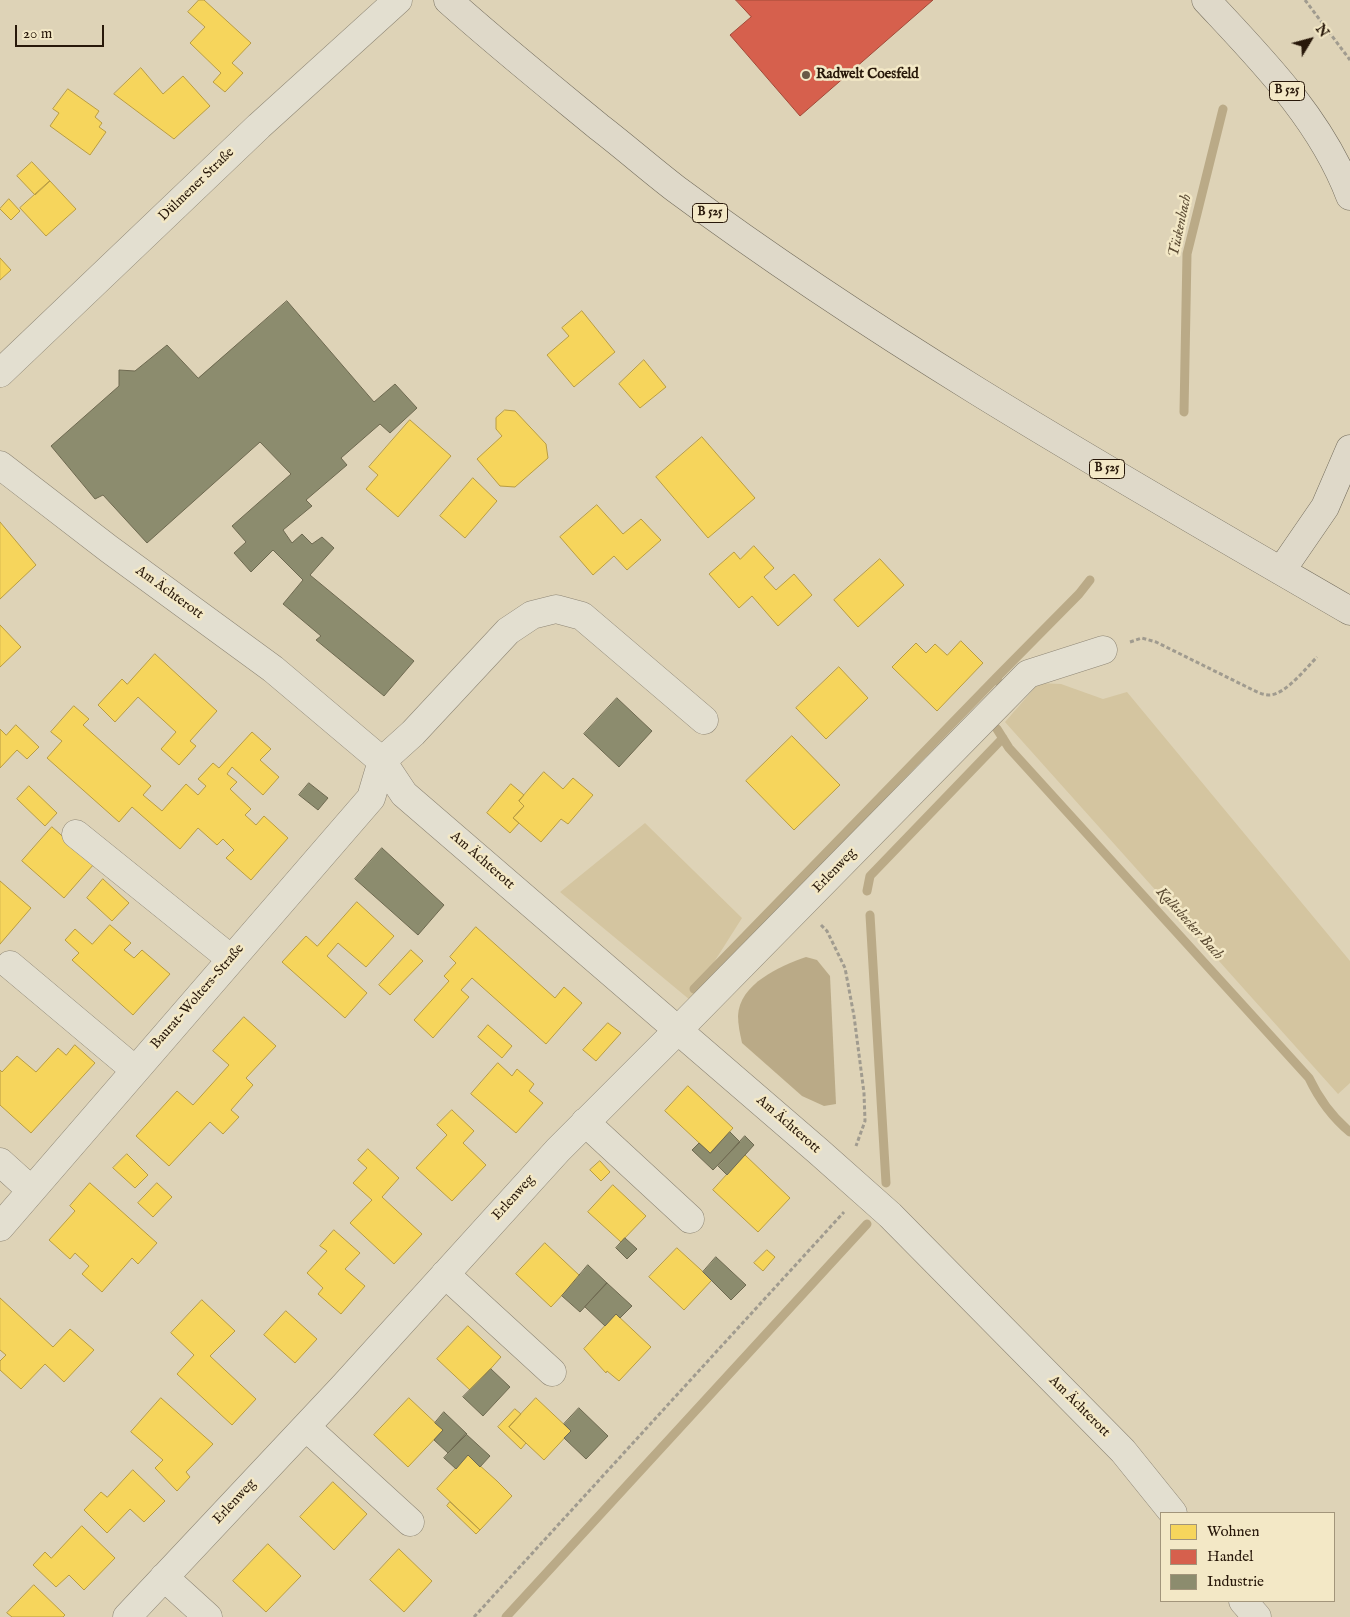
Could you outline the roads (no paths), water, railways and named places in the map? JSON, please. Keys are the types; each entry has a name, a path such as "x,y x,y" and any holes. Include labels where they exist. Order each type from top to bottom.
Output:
{"main road":[{"name":"B 525","path":"448,0 497,43 675,188 822,292 960,380 1116,475 1350,611"},
{"name":"B 525","path":"1206,0 1280,82 1304,112 1336,164 1350,196"},
{"path":"1281,571 1348,469"}],"street":[{"name":"Dülmener Straße","path":"0,373 259,126 398,0"},
{"name":"Am Ächterott","path":"0,465 273,669 382,761 404,794 890,1215 1123,1451 1172,1512"},
{"path":"382,761 412,733 508,631 532,615 556,609 582,616 704,720"},
{"name":"Erlenweg","path":"127,1617 306,1427 558,1150 1028,674 1104,650"},
{"name":"Baurat-Wolters-Straße","path":"0,1226 371,798 382,761"},
{"path":"76,834 231,959"},
{"path":"10,965 135,1070"},
{"path":"585,1122 690,1219"},
{"path":"0,1162 31,1190"},
{"path":"445,1274 552,1372"},
{"path":"306,1427 410,1522"},
{"path":"164,1577 208,1617"},
{"path":"1244,1602 1256,1617"}],"waterway":[{"name":"Tüskenbach","path":"1184,412 1187,254 1223,109"},
{"path":"997,681 998,676 1079,594 1090,580"},
{"path":"694,989 998,676"},
{"name":"Kalksbecker Bach","path":"997,729 1009,748 1309,1078 1326,1107 1350,1132"},
{"path":"867,891 870,876 1003,738"},
{"path":"870,915 886,1183"},
{"path":"506,1617 867,1224"}],"place":[{"name":"Radwelt Coesfeld","path":"806,75"}]}
